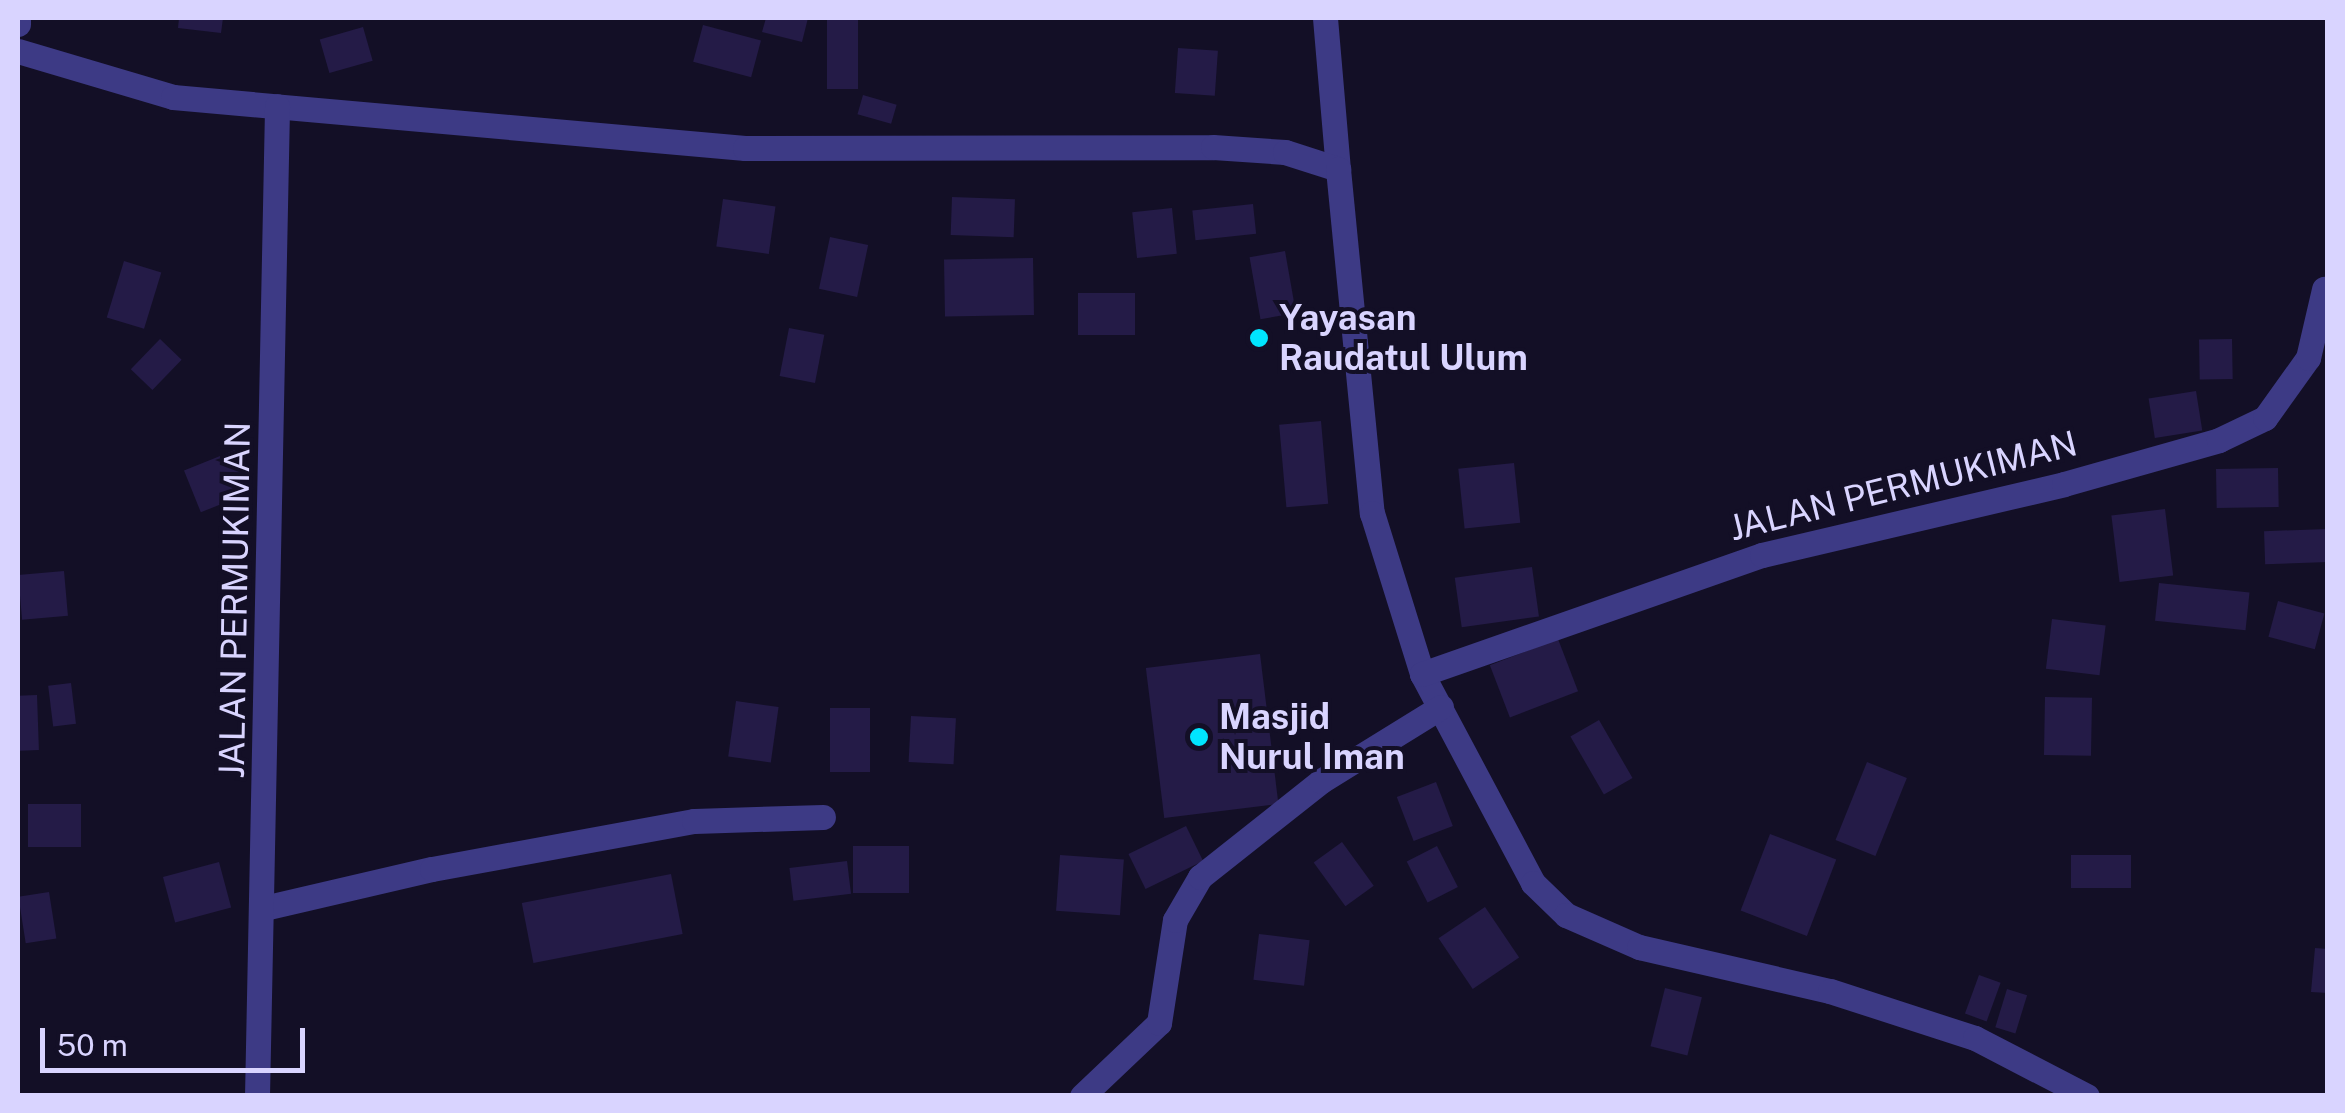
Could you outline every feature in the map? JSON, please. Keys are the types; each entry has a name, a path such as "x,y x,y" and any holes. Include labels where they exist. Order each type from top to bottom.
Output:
{"street":[{"path":"1325,18 1372,512 1422,674 1533,883 1566,915 1639,948 1830,990 1976,1038 2087,1096"},
{"path":"18,51 173,97 745,148 1213,147 1286,152 1338,169"},
{"name":"JALAN PERMUKIMAN","path":"257,1096 264,908 277,106"},
{"name":"JALAN PERMUKIMAN","path":"1422,674 1762,555 2064,484 2219,440 2265,418 2308,358 2324,290"},
{"path":"1082,1096 1159,1023 1174,920 1200,877 1320,781 1440,707"},
{"path":"264,908 432,869 694,821 823,818"}],"building":[{"path":"179,18 223,18 221,33 178,28"},
{"path":"766,18 808,18 802,42 762,32"},
{"path":"827,18 858,18 858,89 827,89"},
{"path":"703,25 761,41 751,77 693,62"},
{"path":"363,27 373,61 329,73 320,39"},
{"path":"1178,48 1218,51 1215,96 1175,93"},
{"path":"863,95 897,105 891,124 857,114"},
{"path":"952,197 1015,199 1014,237 951,235"},
{"path":"723,199 775,206 769,254 716,247"},
{"path":"1253,204 1256,234 1195,240 1192,210"},
{"path":"1172,208 1177,254 1137,258 1132,212"},
{"path":"830,237 868,245 857,297 819,289"},
{"path":"1285,251 1296,313 1260,319 1250,257"},
{"path":"1033,258 1034,315 945,317 944,260"},
{"path":"124,261 161,272 144,329 107,317"},
{"path":"1078,293 1135,293 1135,335 1078,335"},
{"path":"789,328 824,335 815,383 780,376"},
{"path":"160,339 182,360 152,390 131,369"},
{"path":"2232,339 2233,379 2200,380 2199,340"},
{"path":"2196,391 2202,431 2155,438 2149,399"},
{"path":"1321,421 1328,504 1286,507 1279,425"},
{"path":"235,450 252,492 201,512 184,471"},
{"path":"1514,463 1520,523 1465,529 1458,469"},
{"path":"2278,468 2279,507 2217,508 2216,469"},
{"path":"2165,509 2173,576 2120,582 2111,516"},
{"path":"2327,529 2328,562 2265,564 2264,531"},
{"path":"1532,567 1539,617 1462,627 1455,578"},
{"path":"64,571 68,616 22,620 18,575"},
{"path":"2159,583 2250,593 2246,630 2155,621"},
{"path":"2278,601 2324,613 2315,649 2268,637"},
{"path":"2052,619 2106,626 2100,675 2046,669"},
{"path":"1558,639 1578,691 1510,717 1490,665"},
{"path":"1260,654 1278,804 1164,818 1146,668"},
{"path":"71,683 76,724 53,726 48,686"},
{"path":"37,695 39,750 20,751 18,696"},
{"path":"2045,697 2092,698 2091,756 2044,755"},
{"path":"736,701 779,707 771,762 728,756"},
{"path":"830,708 870,708 870,772 830,772"},
{"path":"911,716 956,718 954,764 909,762"},
{"path":"1599,720 1632,778 1604,795 1570,736"},
{"path":"1867,762 1907,778 1875,856 1836,840"},
{"path":"1436,782 1453,826 1414,841 1397,797"},
{"path":"28,804 81,804 81,847 28,847"},
{"path":"1186,826 1203,861 1146,889 1128,854"},
{"path":"1770,834 1836,859 1807,936 1741,911"},
{"path":"1342,842 1374,886 1345,906 1314,863"},
{"path":"853,846 909,846 909,893 853,893"},
{"path":"1437,846 1458,887 1428,902 1407,861"},
{"path":"1060,855 1124,859 1120,915 1056,911"},
{"path":"2071,855 2131,855 2131,888 2071,888"},
{"path":"847,861 851,894 793,901 789,868"},
{"path":"219,862 231,907 175,922 163,877"},
{"path":"671,874 683,934 533,963 522,903"},
{"path":"49,892 56,938 26,943 18,897"},
{"path":"1485,907 1519,958 1473,989 1439,938"},
{"path":"1259,934 1310,940 1304,986 1253,980"},
{"path":"2315,948 2328,949 2328,993 2311,992"},
{"path":"1979,975 2001,983 1987,1021 1965,1014"},
{"path":"1665,988 1702,997 1687,1055 1650,1046"},
{"path":"2007,989 2027,995 2015,1033 1995,1027"}],"place":[{"name":"Yayasan Raudatul Ulum","path":"1259,338"},
{"name":"Masjid Nurul Iman","path":"1199,737"}]}
